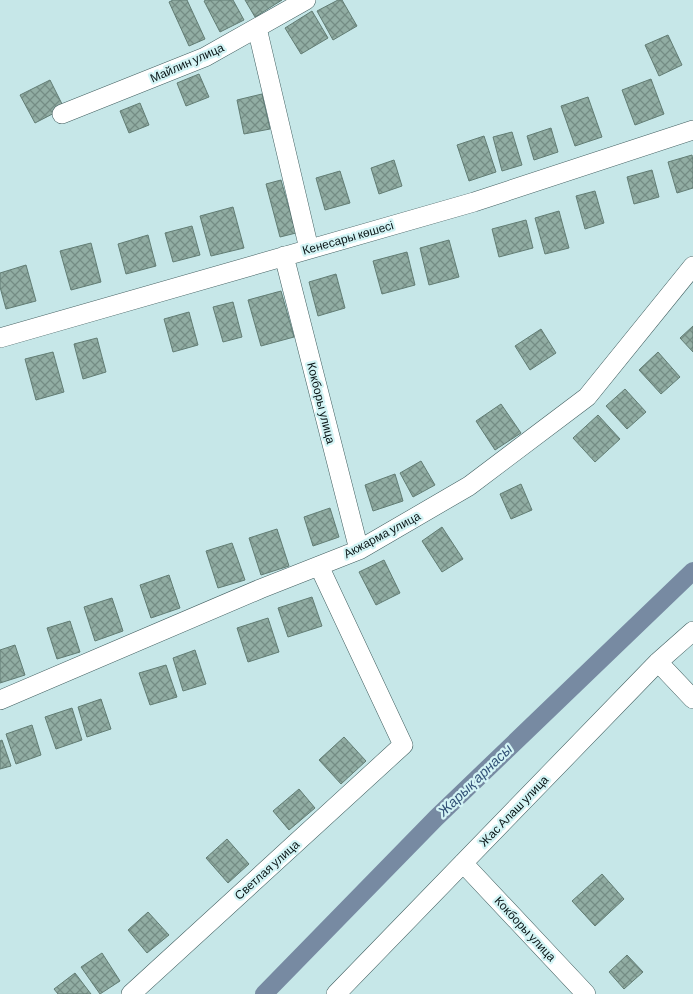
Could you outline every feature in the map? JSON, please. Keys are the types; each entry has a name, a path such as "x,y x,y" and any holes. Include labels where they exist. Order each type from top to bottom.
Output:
{"street":[{"name":"Майлин улица","path":"62,114 205,57 306,0"},
{"path":"257,28 309,249"},
{"name":"Кенесары көшесі","path":"0,338 474,202 693,130"},
{"name":"Кокборы улица","path":"284,256 359,550"},
{"name":"Акжарма улица","path":"0,700 260,589 359,550 469,486 586,396 693,266"},
{"name":"Светлая улица","path":"131,994 403,746 319,566"},
{"name":"Жас Алаш улица","path":"336,994 658,662 693,631"},
{"path":"658,662 693,700"},
{"name":"Кокборы улица","path":"463,863 586,994"}],"building":[{"path":"173,0 187,0 205,39 189,46 169,2"},
{"path":"233,0 244,20 220,32 204,1"},
{"path":"245,0 282,0 255,17"},
{"path":"338,0 342,0 357,26 333,40 317,11"},
{"path":"312,11 328,38 301,54 285,28"},
{"path":"668,35 682,65 659,76 645,45"},
{"path":"199,74 209,97 186,106 177,83"},
{"path":"651,79 664,114 635,125 622,90"},
{"path":"50,80 64,108 35,123 20,95"},
{"path":"262,94 270,129 244,134 237,100"},
{"path":"588,97 602,137 575,146 561,106"},
{"path":"140,103 149,125 129,133 120,111"},
{"path":"551,128 558,152 534,160 527,136"},
{"path":"512,132 522,165 502,171 493,137"},
{"path":"484,136 496,172 469,181 457,145"},
{"path":"692,155 693,188 677,193 668,162"},
{"path":"394,160 402,186 379,194 371,168"},
{"path":"652,170 659,197 634,204 627,177"},
{"path":"340,171 350,203 325,210 316,178"},
{"path":"281,180 296,233 280,237 266,184"},
{"path":"595,191 604,223 585,229 576,196"},
{"path":"233,207 244,248 211,256 200,216"},
{"path":"559,211 569,248 545,254 535,218"},
{"path":"526,220 533,248 499,257 492,229"},
{"path":"192,226 200,255 173,262 165,233"},
{"path":"148,235 156,266 126,274 118,244"},
{"path":"449,240 459,277 429,285 420,248"},
{"path":"91,243 101,282 71,290 60,251"},
{"path":"407,252 415,285 382,294 373,261"},
{"path":"26,265 36,301 6,309 0,287 0,273"},
{"path":"336,274 345,308 318,316 309,282"},
{"path":"281,291 294,337 261,346 248,300"},
{"path":"233,302 242,337 223,342 213,307"},
{"path":"189,312 198,345 173,352 164,319"},
{"path":"693,326 693,352 680,338"},
{"path":"541,329 556,353 530,370 515,346"},
{"path":"97,338 106,372 83,379 74,344"},
{"path":"53,352 64,392 36,400 25,359"},
{"path":"658,352 680,377 661,394 639,370"},
{"path":"625,389 646,412 627,429 606,406"},
{"path":"501,404 521,433 495,450 476,421"},
{"path":"598,415 620,439 595,462 573,438"},
{"path":"421,461 435,485 413,497 400,473"},
{"path":"395,474 403,501 373,511 365,485"},
{"path":"521,484 532,510 511,519 500,494"},
{"path":"330,508 339,537 313,546 304,517"},
{"path":"442,527 463,559 442,572 422,541"},
{"path":"277,529 289,566 261,575 249,538"},
{"path":"232,543 245,580 218,588 206,551"},
{"path":"384,560 400,593 376,605 359,572"},
{"path":"169,575 180,608 151,618 140,585"},
{"path":"312,597 322,626 288,637 278,608"},
{"path":"112,598 123,631 95,641 84,607"},
{"path":"268,618 279,652 248,662 237,628"},
{"path":"70,621 80,652 57,659 47,628"},
{"path":"15,645 25,675 0,683 0,650"},
{"path":"195,650 206,684 183,691 173,658"},
{"path":"166,665 177,697 150,705 139,673"},
{"path":"101,699 111,729 87,737 78,707"},
{"path":"72,708 82,740 56,749 45,717"},
{"path":"32,725 41,755 16,764 6,734"},
{"path":"344,737 366,761 341,784 319,760"},
{"path":"2,740 11,766 0,769 0,741"},
{"path":"299,789 315,808 289,830 273,811"},
{"path":"227,839 249,864 228,883 206,858"},
{"path":"602,874 624,899 595,926 572,901"},
{"path":"148,912 169,935 147,953 128,930"},
{"path":"102,953 120,981 100,994 81,967"},
{"path":"627,955 643,972 624,989 609,972"},
{"path":"75,973 91,994 58,994 54,989"}],"waterway":[{"name":"Жарық арнасы","path":"264,994 436,818 693,571"}]}
